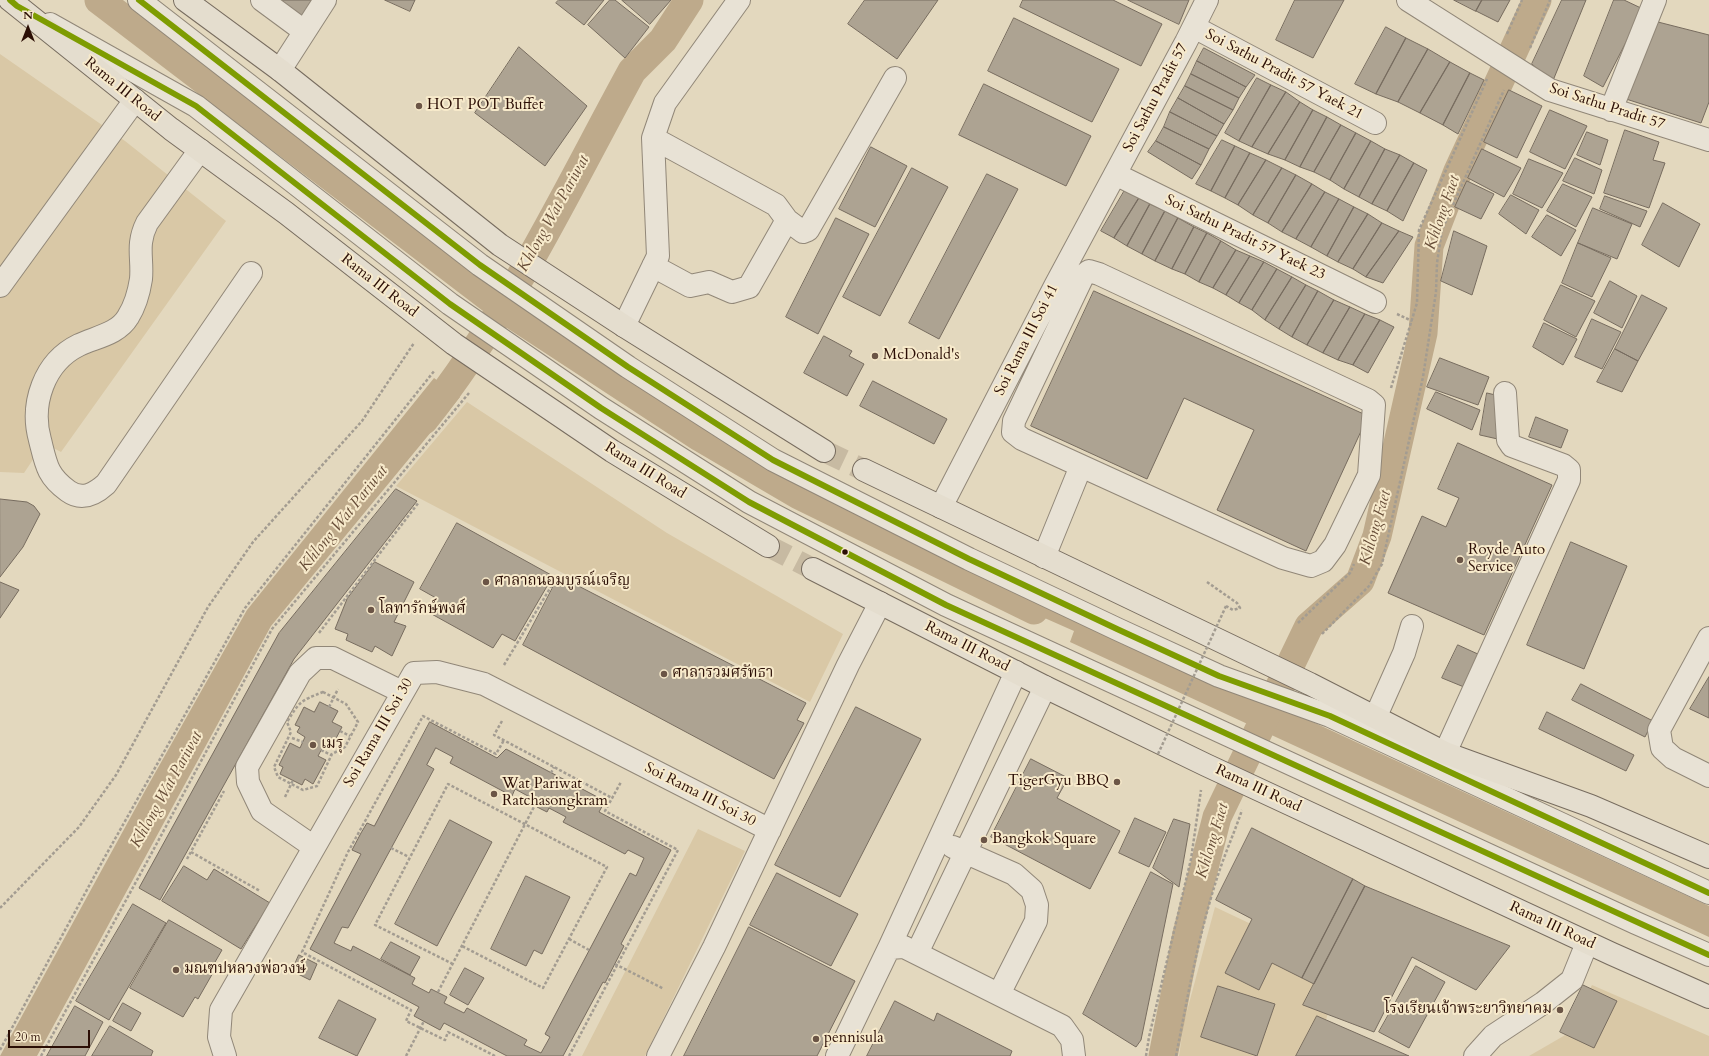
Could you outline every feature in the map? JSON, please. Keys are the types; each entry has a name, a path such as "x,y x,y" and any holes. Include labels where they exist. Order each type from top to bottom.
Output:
{"main road":[{"path":"185,0 280,70 500,245 624,326 824,451"},
{"name":"Rama III Road","path":"14,3 135,100 286,213 454,344 612,451 768,546"},
{"path":"864,470 1310,684 1445,753 1590,806 1709,857"},
{"name":"Rama III Road","path":"813,569 1046,687 1206,765 1587,943 1709,997"}],"street":[{"path":"139,0 480,265 628,367 773,460 969,559 1219,676 1330,716 1709,894"},
{"path":"262,0 304,31"},
{"path":"280,70 325,0"},
{"path":"624,326 658,256 653,138 665,103 739,0"},
{"name":"Soi Sathu Pradit 57","path":"1115,174 1207,0"},
{"name":"Soi Sathu Pradit 57","path":"1408,0 1550,90 1709,140"},
{"path":"1611,110 1655,0"},
{"path":"14,3 196,106 450,304 601,408 749,502 946,605 1636,923 1709,955"},
{"name":"Soi Sathu Pradit 57 Yaek 21","path":"1194,27 1375,123"},
{"path":"653,138 776,205 787,220 803,232 808,230 895,78"},
{"path":"0,286 135,100"},
{"path":"200,150 147,223 142,234 140,244 141,280 138,296 127,319 112,331 81,344 66,353 45,378 40,392 36,422 38,434 51,477 69,492 76,495 90,495 96,493 106,484 251,273"},
{"name":"Soi Sathu Pradit 57 Yaek 23","path":"1115,174 1375,302"},
{"name":"Soi Rama III Soi 41","path":"941,507 1115,174"},
{"path":"653,266 690,286 709,282 732,292 749,287 787,220"},
{"path":"1089,272 1106,277 1368,400 1374,405 1369,475 1335,545 1323,562 1311,566 1283,558 1081,466 1015,435 1013,428 1014,420 1083,276 1089,272"},
{"path":"1445,753 1569,480 1569,470 1563,465 1512,446 1508,440 1505,393"},
{"path":"1044,557 1081,466"},
{"name":"Soi Rama III Soi 30","path":"658,1056 714,947 848,665 880,603"},
{"path":"1375,718 1404,653 1412,626"},
{"path":"1709,638 1659,730 1662,748 1673,758 1709,776"},
{"path":"314,847 262,811 248,782 247,767 300,673 316,658 333,658 402,692"},
{"name":"Soi Rama III Soi 30","path":"225,1056 220,1037 221,1010 414,672 437,672 484,684 770,830"},
{"path":"837,1056 890,948 1016,672"},
{"path":"917,954 1046,687"},
{"path":"939,841 1014,874 1032,890 1038,904 1036,921 999,994"},
{"path":"1475,1056 1493,1036 1543,1003 1572,980 1587,943"},
{"path":"890,948 904,947 1062,1026 1072,1040 1074,1056"}],"path":[{"path":"1390,392 1417,303 1420,230 1522,0"},
{"path":"1322,634 1369,586 1382,564 1423,377 1436,292 1437,263 1442,230 1506,84 1518,70 1550,0"},
{"path":"0,908 79,827 116,775 208,607 253,542 362,421 427,324"},
{"path":"0,1050 102,862 245,608 435,370"},
{"path":"41,1056 150,858 272,629 468,393"},
{"path":"1298,623 1350,573 1357,559"},
{"path":"491,688 558,575"},
{"path":"1158,754 1226,606 1233,610 1240,608 1237,603 1207,582"},
{"path":"329,706 339,688"},
{"path":"323,692 333,697 346,704 358,722 345,747 331,755 316,786 303,790 278,777 274,767 291,732 287,722 301,701 323,692"},
{"path":"495,1056 448,1032 445,1040 406,1021 411,1010 302,952 348,852 361,832 423,716 496,754 504,740"},
{"path":"494,735 612,798 605,811 678,850 569,1056"},
{"path":"289,736 303,742"},
{"path":"321,750 331,755"},
{"path":"551,773 554,767"},
{"path":"285,797 293,780"},
{"path":"453,964 375,925 448,784 607,867 543,988 462,946"},
{"path":"1146,1056 1149,1037 1191,859 1202,788"},
{"path":"438,992 537,801"},
{"path":"1176,1056 1188,992 1206,919 1219,872 1243,808"},
{"path":"391,848 409,857"},
{"path":"191,852 282,904"},
{"path":"569,939 590,950"},
{"path":"616,965 686,1001"},
{"path":"406,1056 424,1021"}],"shaded area":[{"path":"0,54 125,141 226,221 61,452 44,443 24,473 0,472"},
{"path":"467,402 667,533 843,634 810,702 396,486"},
{"path":"698,829 745,851 645,1056 582,1056"},
{"path":"1215,907 1342,967 1315,1056 1179,1056 1184,1022"},
{"path":"1592,985 1709,1036 1709,1056 1529,1056 1567,1034"}],"water":[{"path":"434,378 460,397 271,626 37,1056 0,1056 146,789 247,610"},
{"path":"1005,579 1709,906 1709,937 1070,642 1074,631 997,597"}],"building":[{"path":"268,0 316,0 299,24"},
{"path":"385,0 415,0 410,11"},
{"path":"559,0 604,0 584,25 556,3"},
{"path":"610,0 615,0 649,27 625,58 588,25"},
{"path":"622,0 671,0 650,24"},
{"path":"865,0 938,0 897,59 848,24"},
{"path":"1023,0 1113,0 1162,24 1141,66 1020,7"},
{"path":"1128,0 1189,0 1179,24"},
{"path":"1295,0 1344,0 1313,58 1276,40"},
{"path":"1454,0 1482,0 1476,11"},
{"path":"1482,0 1510,0 1498,22 1476,11"},
{"path":"1562,0 1586,0 1552,83 1532,64"},
{"path":"1614,0 1624,0 1643,9 1603,87 1584,76"},
{"path":"1014,18 1119,69 1092,122 988,71"},
{"path":"1654,21 1709,35 1709,102 1701,123 1626,99"},
{"path":"1386,27 1406,38 1376,94 1355,84"},
{"path":"1406,38 1428,49 1398,102 1376,94"},
{"path":"519,47 587,106 545,166 475,113"},
{"path":"1204,48 1255,75 1246,87 1197,61"},
{"path":"1428,49 1450,62 1420,113 1398,102"},
{"path":"1197,61 1246,87 1239,98 1191,74"},
{"path":"1450,62 1470,73 1443,125 1420,113"},
{"path":"1470,73 1484,80 1458,134 1443,125"},
{"path":"1191,74 1239,98 1233,110 1185,86"},
{"path":"1257,78 1271,85 1239,141 1225,133"},
{"path":"984,84 1091,136 1066,186 959,135"},
{"path":"1271,85 1286,92 1252,147 1239,141"},
{"path":"1185,86 1233,110 1224,124 1178,98"},
{"path":"1509,90 1542,106 1517,158 1484,142"},
{"path":"1286,92 1300,102 1268,154 1252,147"},
{"path":"1178,98 1224,124 1217,136 1170,112"},
{"path":"1300,102 1313,110 1285,160 1268,154"},
{"path":"1313,110 1327,117 1300,167 1285,160"},
{"path":"1550,110 1587,126 1565,169 1530,152"},
{"path":"1170,112 1217,136 1209,149 1164,127"},
{"path":"1327,117 1341,125 1314,172 1300,167"},
{"path":"1341,125 1356,133 1330,180 1314,172"},
{"path":"1164,127 1209,149 1201,165 1156,141"},
{"path":"1625,130 1659,142 1653,160 1665,163 1649,208 1604,193"},
{"path":"1587,132 1608,140 1600,165 1577,155"},
{"path":"1356,133 1371,141 1344,189 1330,180"},
{"path":"1222,140 1235,146 1211,191 1196,184"},
{"path":"1156,141 1201,165 1192,179 1148,152"},
{"path":"1371,141 1385,149 1359,197 1344,189"},
{"path":"1235,146 1250,153 1225,198 1211,191"},
{"path":"871,147 907,166 875,227 839,209"},
{"path":"1385,149 1400,155 1372,204 1359,197"},
{"path":"1482,149 1521,168 1504,197 1468,178"},
{"path":"1250,153 1266,160 1238,205 1225,198"},
{"path":"1400,155 1414,163 1387,211 1372,204"},
{"path":"1575,158 1602,170 1594,194 1563,181"},
{"path":"1529,159 1563,173 1542,208 1513,194"},
{"path":"1266,160 1282,168 1253,215 1238,205"},
{"path":"1414,163 1427,170 1403,221 1387,211"},
{"path":"912,168 948,187 880,316 843,297"},
{"path":"1282,168 1296,175 1268,223 1253,215"},
{"path":"987,174 1018,189 939,339 909,323"},
{"path":"1296,175 1312,184 1282,232 1268,223"},
{"path":"1467,181 1494,194 1481,219 1455,207"},
{"path":"1312,184 1325,192 1296,239 1282,232"},
{"path":"1563,184 1592,197 1576,227 1547,211"},
{"path":"1125,190 1139,198 1114,238 1101,231"},
{"path":"1325,192 1339,199 1311,247 1296,239"},
{"path":"1511,195 1539,210 1526,234 1499,214"},
{"path":"1605,196 1647,211 1640,227 1600,209"},
{"path":"1139,198 1150,204 1127,246 1114,238"},
{"path":"1339,199 1354,207 1327,256 1311,247"},
{"path":"1663,203 1700,224 1679,267 1642,245"},
{"path":"1150,204 1165,211 1142,254 1127,246"},
{"path":"1354,207 1368,214 1338,262 1327,256"},
{"path":"1593,208 1632,224 1617,259 1578,243"},
{"path":"1165,211 1178,218 1155,261 1142,254"},
{"path":"1368,214 1382,223 1353,269 1338,262"},
{"path":"1547,215 1576,230 1561,256 1532,237"},
{"path":"836,218 869,234 818,334 786,317"},
{"path":"1178,218 1194,227 1172,269 1155,261"},
{"path":"1382,223 1399,231 1366,277 1353,269"},
{"path":"1194,227 1207,233 1185,274 1172,269"},
{"path":"1399,231 1413,237 1383,283 1366,277"},
{"path":"1454,231 1487,246 1472,295 1441,281"},
{"path":"1207,233 1221,241 1199,282 1185,274"},
{"path":"1221,241 1236,250 1213,288 1199,282"},
{"path":"1578,243 1611,258 1592,297 1562,283"},
{"path":"1236,250 1250,256 1226,295 1213,288"},
{"path":"1250,256 1264,262 1239,303 1226,295"},
{"path":"1264,262 1277,269 1252,310 1239,303"},
{"path":"1277,269 1292,277 1265,320 1252,310"},
{"path":"1292,277 1306,285 1279,329 1265,320"},
{"path":"1610,281 1637,296 1622,328 1594,313"},
{"path":"1306,285 1318,291 1292,337 1279,329"},
{"path":"1561,285 1595,301 1576,337 1544,320"},
{"path":"1094,291 1368,416 1306,551 1217,510 1254,430 1184,398 1147,479 1031,426"},
{"path":"1318,291 1334,300 1307,345 1292,337"},
{"path":"1642,295 1667,308 1638,361 1615,349"},
{"path":"1334,300 1350,307 1323,353 1307,345"},
{"path":"1350,307 1365,314 1338,360 1323,353"},
{"path":"1365,314 1380,320 1353,365 1338,360"},
{"path":"1592,319 1621,332 1602,369 1575,357"},
{"path":"1380,320 1394,327 1368,373 1353,365"},
{"path":"1544,323 1577,339 1563,365 1533,347"},
{"path":"824,336 852,351 849,356 864,364 847,396 804,373"},
{"path":"1615,349 1638,361 1622,392 1597,382"},
{"path":"1440,358 1489,377 1478,405 1427,387"},
{"path":"873,381 947,419 934,444 860,406"},
{"path":"1436,392 1480,410 1472,430 1427,409"},
{"path":"1487,393 1504,397 1502,440 1480,435"},
{"path":"1536,417 1568,430 1561,448 1529,437"},
{"name":"Royde Auto Service","path":"1458,443 1552,485 1484,635 1388,593 1422,516 1446,527 1459,498 1438,489"},
{"path":"396,489 417,501 294,659 160,900 139,888 279,633"},
{"path":"0,499 27,502 34,506 40,514 23,547 0,577"},
{"name":"ศาลาถนอมบูรณ์เจริญ","path":"457,523 553,576 515,641 502,634 493,648 428,612 436,598 420,589"},
{"path":"1571,542 1627,566 1584,669 1527,645"},
{"name":"โลทารักษ์พงศ์","path":"375,562 414,582 394,622 406,626 392,656 375,646 372,652 346,640 348,634 335,629 347,599"},
{"name":"ศาลารวมศรัทธา","path":"559,576 806,703 797,720 804,723 774,779 523,645"},
{"path":"0,582 19,590 0,618"},
{"path":"1458,645 1480,655 1464,687 1442,678"},
{"path":"1709,677 1709,718 1690,709"},
{"path":"1581,684 1653,721 1645,737 1572,700"},
{"name":"เมรุ","path":"320,702 338,711 332,722 342,727 332,746 325,743 318,756 326,760 313,784 305,779 302,785 280,774 283,767 279,765 290,743 300,748 305,737 297,732 300,727 295,725 304,707 314,712"},
{"path":"856,707 921,739 840,897 775,865"},
{"path":"1547,712 1634,755 1626,771 1539,729"},
{"path":"430,722 497,758 506,749 605,801 599,812 671,850 621,944 624,946 605,983 603,982 563,1056 507,1056 444,1023 440,1030 414,1016 419,1007 310,949 361,854 352,850 367,823 374,826","holes":["436,748 453,757 450,763 512,796 515,789 539,802 537,807 547,812 549,808 566,817 563,822 625,854 628,850 644,858 636,876 630,873 545,1034 550,1037 541,1053 524,1045 527,1040 467,1008 464,1013 444,1003 447,997 431,989 429,993 412,984 415,978 353,946 351,951 334,943 342,927 348,928 434,769 427,765"]},
{"path":"1031,759 1068,778 1057,798 1120,831 1090,889 991,837"},
{"path":"1135,818 1166,832 1149,867 1119,853"},
{"path":"1174,819 1190,824 1179,887 1153,868"},
{"path":"450,820 492,842 437,946 395,924"},
{"path":"1252,828 1353,879 1302,978 1272,963 1259,990 1225,973 1252,919 1216,900"},
{"path":"184,866 207,880 214,869 270,903 241,949 162,901"},
{"path":"1151,872 1173,884 1141,1040 1136,1047 1083,1014"},
{"path":"777,873 858,914 831,966 750,925"},
{"path":"526,876 570,897 542,954 534,950 526,966 491,949"},
{"path":"1353,879 1365,886 1314,984 1302,978"},
{"path":"1365,886 1510,946 1476,990 1412,957 1374,1032 1303,1005"},
{"path":"133,904 166,923 109,1020 76,1001"},
{"name":"มณฑปหลวงพ่อวงษ์","path":"169,920 222,950 211,969 214,971 198,999 195,997 183,1017 130,988"},
{"path":"749,927 855,981 817,1056 684,1056"},
{"path":"391,942 420,957 410,975 381,959"},
{"path":"299,955 317,964 310,980 292,971"},
{"path":"1416,966 1445,982 1409,1048 1379,1032"},
{"path":"465,968 484,978 468,1005 450,995"},
{"path":"1583,985 1617,1001 1594,1048 1560,1032"},
{"path":"1218,986 1275,1004 1257,1056 1201,1037"},
{"path":"339,1000 376,1019 357,1056 319,1038"},
{"path":"895,1001 934,1021 937,1013 1012,1051 1010,1056 867,1056"},
{"path":"123,1003 141,1013 131,1031 113,1021"},
{"path":"75,1006 103,1022 85,1056 47,1056"},
{"path":"1317,1016 1409,1056 1296,1056"},
{"path":"110,1026 153,1051 151,1056 92,1056"}],"waterway":[{"path":"99,0 503,308 700,437 799,495 1034,610"},
{"name":"Khlong Wat Pariwat","path":"424,420 455,379 510,294 536,250 632,71 663,40 689,0"},
{"name":"Khlong Faet","path":"1163,1056 1187,934 1217,817 1309,626 1360,581 1377,536 1423,333 1429,246 1458,171 1537,0"}],"tunnel":[{"path":"824,451 864,470"},
{"path":"768,546 813,569"}],"transit line":[{"path":"10,0 17,6 196,106 450,304 601,408 749,502 946,605 1709,955"},
{"path":"139,0 480,265 628,367 773,460 969,559 1117,629 1219,676 1330,716 1709,893"}],"place":[{"name":"HOT POT Buffet","path":"419,106"},
{"name":"McDonald's","path":"875,356"},
{"name":"Royde Auto Service","path":"1460,560"},
{"name":"ศาลาถนอมบูรณ์เจริญ","path":"486,582"},
{"name":"โลทารักษ์พงศ์","path":"371,610"},
{"name":"ศาลารวมศรัทธา","path":"664,674"},
{"name":"เมรุ","path":"313,745"},
{"name":"TigerGyu BBQ","path":"1117,782"},
{"name":"Wat Pariwat Ratchasongkram","path":"494,794"},
{"name":"Bangkok Square","path":"984,840"},
{"name":"มณฑปหลวงพ่อวงษ์","path":"176,970"},
{"name":"โรงเรียนเจ้าพระยาวิทยาคม","path":"1560,1010"},
{"name":"pennisula","path":"816,1039"}]}
